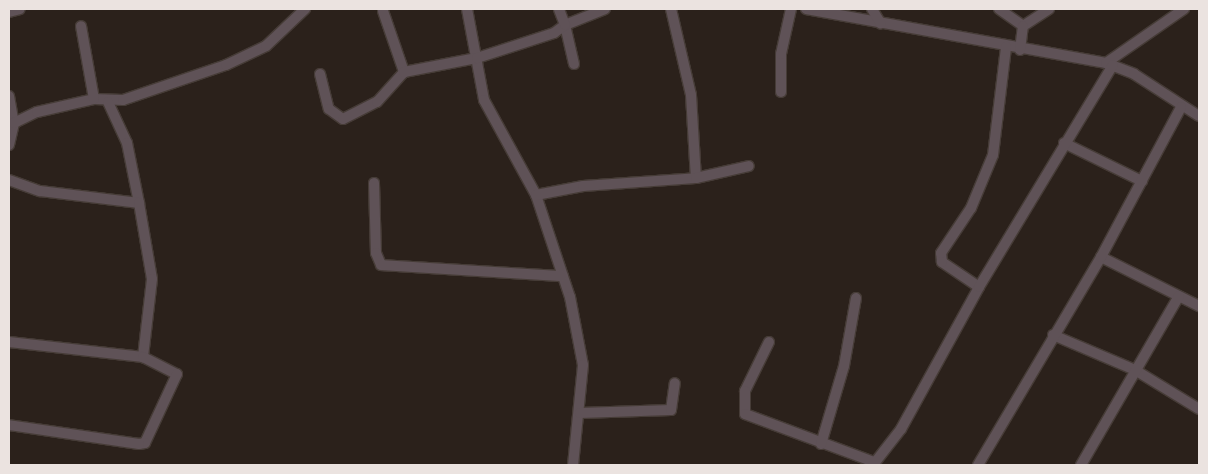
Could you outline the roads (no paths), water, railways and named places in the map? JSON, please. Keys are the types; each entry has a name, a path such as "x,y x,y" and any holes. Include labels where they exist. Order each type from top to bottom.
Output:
{"street":[{"path":"9,11 20,9"},
{"path":"11,124 37,112 94,99 108,102 226,65 266,46 305,9"},
{"path":"467,9 484,100 536,195 562,276 581,349 580,413 573,465"},
{"path":"559,9 565,25 574,64"},
{"path":"320,74 329,109 343,119 377,102 404,72 477,58 554,33 565,25 606,9"},
{"path":"672,9 691,95 696,178"},
{"path":"781,92 781,54 791,9"},
{"path":"806,9 1020,50 1110,64 1134,74 1181,107 1199,116"},
{"path":"872,9 881,24"},
{"path":"999,9 1023,26"},
{"path":"1020,50 1023,26 1049,9"},
{"path":"769,342 745,391 745,414 873,464 901,429 979,287 1110,64 1184,9"},
{"path":"383,11 404,72"},
{"path":"81,26 94,99"},
{"path":"979,287 942,262 942,253 971,208 993,154 1006,47"},
{"path":"9,96 11,124 9,145"},
{"path":"108,102 127,143 152,280 143,357"},
{"path":"978,465 1053,335 1101,257 1181,107"},
{"path":"1064,142 1142,181"},
{"path":"536,195 582,186 696,178 750,166"},
{"path":"9,180 40,191 139,203"},
{"path":"374,183 376,253 381,266 562,276"},
{"path":"1101,257 1199,306"},
{"path":"1081,465 1179,296"},
{"path":"821,444 844,366 856,298"},
{"path":"1053,335 1135,370 1199,409"},
{"path":"9,342 143,357 177,374 144,443 131,445 9,425"},
{"path":"580,413 671,410 675,383"}]}
